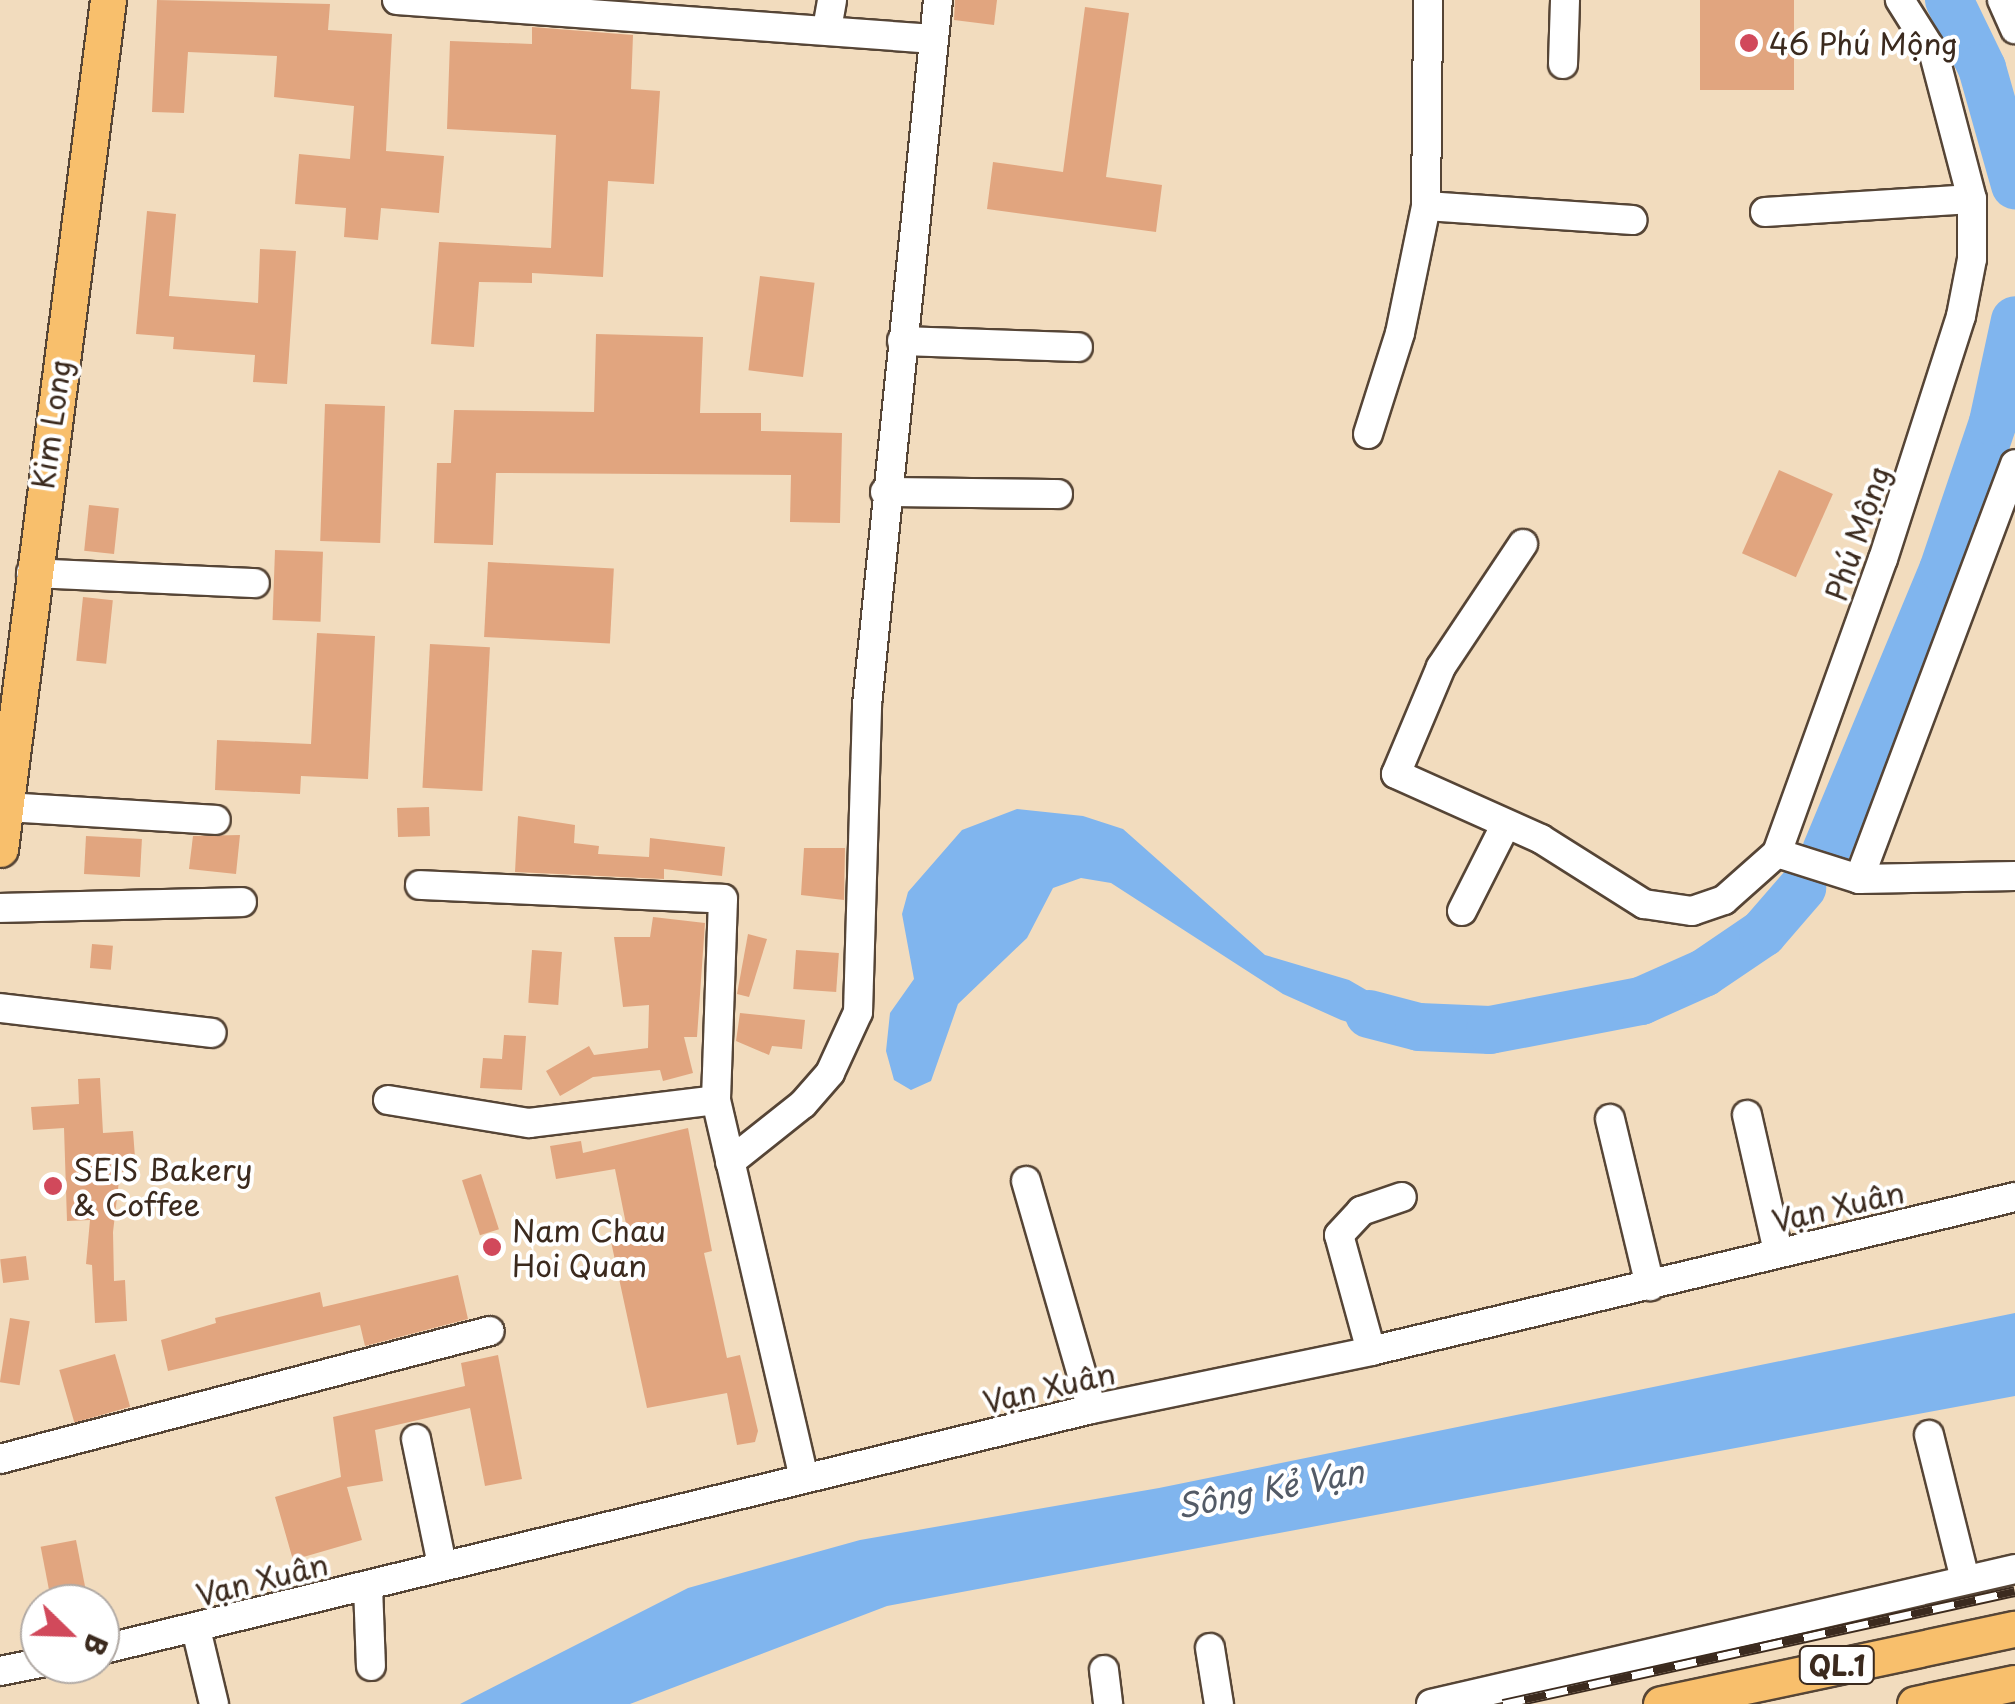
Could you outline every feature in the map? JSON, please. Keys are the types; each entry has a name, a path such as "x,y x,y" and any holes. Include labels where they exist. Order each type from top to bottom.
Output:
{"main road":[{"name":"Kim Long","path":"0,848 31,573 108,0"},
{"name":"QL.1","path":"1660,1704 2015,1629"},
{"name":"QL.1","path":"1915,1704 2015,1683"}],"street":[{"path":"397,0 934,39"},
{"path":"828,29 832,0"},
{"path":"730,1162 803,1104 830,1073 858,1012 868,705 885,492 938,0"},
{"path":"1368,434 1400,333 1426,206 1428,0"},
{"path":"1563,64 1565,0"},
{"name":"Phú Mộng","path":"1777,852 1950,358 1972,259 1972,199 1934,54 1900,0"},
{"path":"2002,0 2015,29"},
{"path":"1765,212 1972,199"},
{"path":"1426,206 1633,220"},
{"path":"902,341 1078,347"},
{"path":"1859,878 2015,464"},
{"path":"885,492 1058,494"},
{"path":"1523,544 1441,667 1396,774 1506,824 1644,904 1692,911 1724,900 1777,852 1859,878 2015,876"},
{"path":"31,573 254,584"},
{"path":"5,808 216,820"},
{"path":"1462,911 1506,824"},
{"path":"420,885 723,899 716,1100 804,1478"},
{"path":"0,908 242,902"},
{"path":"0,1008 212,1033"},
{"path":"388,1100 529,1123 716,1100"},
{"path":"1747,1115 1778,1252"},
{"path":"1610,1119 1650,1286"},
{"path":"1026,1181 1092,1409"},
{"path":"1372,1351 1340,1235 1361,1210 1402,1198"},
{"name":"Vạn Xuân","path":"120,1646 368,1586 442,1564 1092,1409 1372,1351 2015,1198"},
{"path":"0,1459 490,1331"},
{"path":"1929,1435 1965,1578"},
{"path":"416,1439 442,1564"},
{"path":"1431,1704 2015,1569"},
{"path":"368,1586 370,1666"},
{"path":"196,1629 214,1704"},
{"path":"1210,1648 1219,1704"},
{"path":"1104,1670 1108,1704"}],"water":[{"path":"1017,809 1083,816 1123,829 1265,955 1349,980 1432,1028 1391,1035 1341,1020 1283,994 1111,883 1081,878 1053,888 1027,938 958,1004 931,1081 911,1090 894,1080 886,1051 890,1013 914,979 902,914 908,892 962,830"},
{"name":"Sông Kẻ Vạn","path":"2015,1313 2015,1396 887,1606 630,1704 460,1704 688,1588 860,1540 1159,1488"}],"building":[{"path":"157,0 330,4 328,30 392,34 386,151 444,156 439,213 381,208 378,240 344,237 346,208 295,204 299,154 350,159 354,106 274,97 277,56 188,52 184,113 152,112"},
{"path":"955,0 997,0 994,25 954,20"},
{"name":"46 Phú Mộng","path":"1700,0 1794,0 1794,90 1700,90"},
{"path":"1085,7 1129,13 1106,177 1162,185 1156,232 987,209 993,162 1063,172"},
{"path":"532,27 633,35 631,89 660,91 654,184 608,181 603,277 532,273 532,283 479,282 474,347 431,344 439,242 551,248 556,135 447,129 450,41 532,44"},
{"path":"147,211 176,214 169,296 258,303 260,249 296,251 287,384 253,382 255,355 173,349 174,337 136,334"},
{"path":"760,276 815,283 803,377 748,370"},
{"path":"596,334 703,337 700,413 761,413 761,431 842,433 840,523 790,522 791,475 496,473 493,545 434,543 437,463 451,463 454,410 594,412"},
{"path":"325,404 385,406 380,543 320,541"},
{"path":"1779,470 1833,494 1796,577 1742,553"},
{"path":"89,505 119,508 114,554 84,551"},
{"path":"275,550 323,552 321,622 273,620"},
{"path":"488,562 614,569 610,643 484,637"},
{"path":"83,597 113,600 106,664 76,661"},
{"path":"317,633 375,636 368,779 301,776 300,794 215,790 217,740 311,744"},
{"path":"430,644 490,647 482,791 422,788"},
{"path":"429,807 430,836 398,837 397,808"},
{"path":"518,816 575,825 574,843 599,846 598,854 649,857 650,838 725,847 722,876 664,869 664,879 515,872"},
{"path":"240,835 236,874 189,869 193,836"},
{"path":"86,836 142,839 140,877 84,874"},
{"path":"804,848 845,848 844,900 801,895"},
{"path":"653,917 705,923 697,1037 684,1037 693,1073 663,1081 660,1070 593,1077 560,1096 546,1071 589,1046 594,1055 648,1048 649,1005 623,1007 614,937 650,937"},
{"path":"748,934 767,939 749,997 737,994"},
{"path":"92,944 113,946 111,970 90,968"},
{"path":"532,950 562,952 558,1005 528,1003"},
{"path":"796,950 839,953 836,992 793,989"},
{"path":"740,1013 805,1020 802,1049 772,1046 769,1055 736,1041"},
{"path":"504,1035 526,1036 522,1090 480,1088 483,1058 502,1059"},
{"path":"100,1078 103,1133 133,1131 136,1171 120,1172 113,1232 114,1281 125,1280 127,1321 95,1323 92,1265 86,1264 90,1220 67,1221 64,1128 33,1130 31,1107 79,1104 78,1079"},
{"path":"688,1128 712,1251 704,1253 727,1358 740,1355 758,1431 755,1442 737,1445 727,1393 647,1408 610,1237 628,1234 615,1169 556,1179 550,1146 581,1141 583,1153"},
{"path":"481,1174 499,1229 480,1235 462,1180"},
{"path":"26,1256 29,1280 3,1283 0,1259"},
{"path":"458,1275 468,1319 365,1346 360,1325 168,1371 161,1340 216,1323 215,1318 320,1292 323,1307"},
{"path":"10,1318 30,1321 20,1385 0,1382"},
{"path":"115,1354 130,1407 74,1423 59,1370"},
{"path":"498,1355 522,1479 485,1486 470,1408 375,1430 383,1481 347,1487 362,1540 293,1560 275,1497 341,1477 333,1417 465,1386 461,1363"},
{"path":"76,1540 85,1584 48,1584 41,1547"}],"waterway":[{"path":"1949,0 1982,68 2015,185"},
{"path":"1826,851 1943,570 1993,422 2015,320"},
{"path":"1369,1014 1419,1027 1490,1030 1641,1001 1704,973 1763,933 1802,888"}],"railway":[{"path":"1503,1704 2015,1591"}],"place":[{"name":"46 Phú Mộng","path":"1749,43"},
{"name":"SEIS Bakery & Coffee","path":"53,1186"},
{"name":"Nam Chau Hoi Quan","path":"492,1247"}]}
